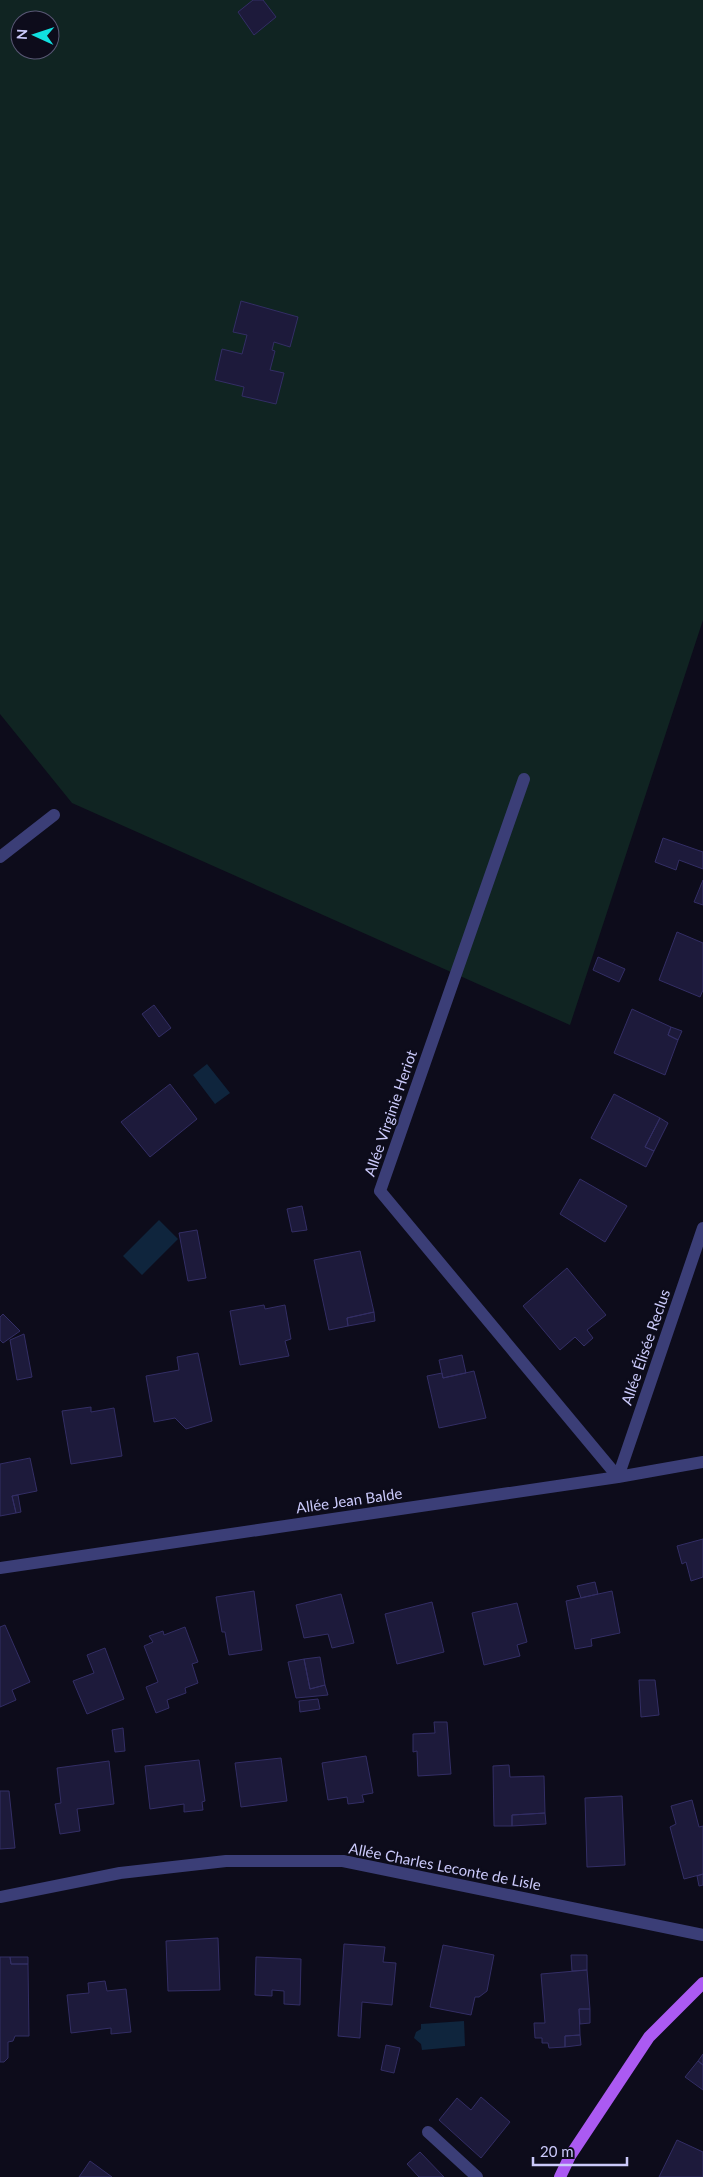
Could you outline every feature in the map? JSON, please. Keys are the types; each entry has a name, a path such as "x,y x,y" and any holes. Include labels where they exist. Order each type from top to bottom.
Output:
{"main road":[{"path":"560,2177 570,2156 649,2036 703,1982"}],"street":[{"name":"Allée Virginie Heriot","path":"524,779 380,1191 618,1477"},
{"path":"0,857 54,815"},
{"name":"Allée Élisée Reclus","path":"618,1477 703,1228"},
{"name":"Allée Jean Balde","path":"0,1568 618,1477 703,1462"},
{"name":"Allée Charles Leconte de Lisle","path":"0,1897 120,1873 226,1861 343,1861 703,1935"},
{"path":"428,2132 477,2177"}],"green space":[{"path":"0,0 703,0 703,620 570,1025 72,803 0,714"}],"water":[{"path":"207,1064 230,1093 215,1104 193,1075"},
{"path":"159,1220 178,1239 142,1275 123,1256"},
{"path":"464,2021 465,2046 422,2050 421,2044 414,2038 416,2032 421,2029 421,2024"}],"building":[{"path":"253,0 263,0 276,17 254,35 238,12"},
{"path":"241,301 298,317 290,347 274,342 272,350 275,351 270,370 284,373 276,404 242,396 244,387 215,380 222,349 242,354 247,335 233,332"},
{"path":"663,838 703,852 703,869 679,860 676,870 655,862"},
{"path":"703,880 703,905 694,902"},
{"path":"677,932 703,943 703,990 700,997 659,980"},
{"path":"598,957 625,969 619,982 593,970"},
{"path":"154,1005 171,1028 159,1037 142,1014"},
{"path":"632,1009 671,1027 668,1035 678,1040 665,1075 614,1053"},
{"path":"671,1027 682,1031 678,1040 668,1035"},
{"path":"170,1084 197,1119 150,1157 121,1122"},
{"path":"614,1094 660,1118 645,1147 654,1151 646,1167 591,1138"},
{"path":"660,1118 668,1123 654,1151 645,1147"},
{"path":"580,1179 627,1206 605,1242 560,1214"},
{"path":"302,1206 307,1230 292,1232 287,1209"},
{"path":"197,1230 206,1278 188,1281 179,1233"},
{"path":"360,1251 374,1312 347,1318 348,1326 329,1330 314,1260"},
{"path":"567,1268 606,1315 587,1330 593,1338 584,1346 575,1337 560,1350 523,1306"},
{"path":"264,1305 265,1309 285,1305 291,1339 285,1341 289,1356 240,1365 230,1311"},
{"path":"374,1312 375,1321 348,1326 347,1318"},
{"path":"3,1314 20,1331 3,1343 0,1340 0,1317"},
{"path":"24,1334 32,1377 17,1380 10,1340"},
{"path":"198,1353 212,1421 186,1429 175,1418 154,1422 146,1376 179,1370 177,1357"},
{"path":"462,1355 466,1373 443,1378 439,1360"},
{"path":"474,1371 486,1418 439,1428 427,1376 442,1373 443,1378"},
{"path":"91,1407 91,1412 114,1408 122,1456 71,1464 62,1411"},
{"path":"30,1458 37,1491 12,1496 16,1513 0,1516 0,1464"},
{"path":"18,1495 21,1512 16,1513 12,1496"},
{"path":"703,1539 703,1577 691,1581 686,1562 682,1564 677,1546"},
{"path":"595,1582 598,1594 581,1598 577,1586"},
{"path":"254,1591 262,1650 229,1655 225,1632 222,1632 216,1597"},
{"path":"612,1591 620,1633 591,1639 592,1646 575,1649 566,1601"},
{"path":"341,1594 354,1643 332,1648 328,1634 304,1638 296,1605"},
{"path":"432,1602 444,1652 397,1664 385,1614"},
{"path":"517,1603 527,1642 517,1645 520,1656 484,1665 472,1613"},
{"path":"5,1625 30,1682 12,1690 16,1700 0,1707 0,1627"},
{"path":"185,1627 198,1662 192,1664 198,1683 185,1688 186,1693 167,1700 169,1708 156,1713 146,1687 158,1682 144,1646 153,1642 149,1636 163,1631 164,1635"},
{"path":"105,1648 124,1699 87,1714 73,1681 94,1673 87,1655"},
{"path":"320,1657 325,1685 310,1689 304,1659"},
{"path":"304,1659 310,1689 325,1685 328,1695 296,1698 288,1662"},
{"path":"639,1680 655,1680 659,1715 641,1717"},
{"path":"318,1699 320,1709 300,1712 299,1701"},
{"path":"434,1722 447,1722 451,1774 418,1776 417,1751 413,1752 413,1734 435,1733"},
{"path":"123,1728 125,1751 115,1752 112,1730"},
{"path":"366,1756 373,1793 362,1795 364,1802 348,1804 347,1797 328,1800 322,1763"},
{"path":"281,1758 287,1801 241,1807 235,1763"},
{"path":"199,1760 205,1801 202,1802 203,1810 184,1812 184,1804 150,1809 145,1766"},
{"path":"109,1761 114,1804 77,1809 80,1831 60,1834 55,1804 61,1803 57,1768"},
{"path":"509,1765 510,1777 544,1776 545,1813 512,1815 512,1826 494,1826 493,1766"},
{"path":"0,1791 9,1791 15,1848 0,1849"},
{"path":"622,1796 625,1865 587,1867 585,1798"},
{"path":"692,1800 699,1827 703,1826 703,1874 684,1879 670,1827 676,1824 671,1806"},
{"path":"545,1813 546,1824 512,1826 512,1815"},
{"path":"703,1874 703,1885 699,1886 697,1876"},
{"path":"218,1938 220,1990 168,1991 166,1941"},
{"path":"344,1944 385,1947 383,1962 396,1963 392,2005 362,2002 360,2038 338,2036"},
{"path":"443,1945 494,1955 487,1991 479,1997 475,1997 471,2015 430,2007"},
{"path":"571,1955 587,1955 587,1970 572,1971"},
{"path":"0,1957 10,1957 11,1964 28,1964 29,2036 15,2036 13,2041 8,2042 8,2058 4,2062 0,2062"},
{"path":"10,1957 28,1957 28,1964 11,1964"},
{"path":"256,1957 301,1959 300,2005 284,2004 284,1991 272,1990 272,1996 255,1995"},
{"path":"587,1970 590,2009 579,2009 580,2035 565,2036 565,2047 549,2048 548,2043 542,2043 542,2038 535,2038 534,2023 545,2023 541,1974"},
{"path":"105,1981 107,1991 126,1989 131,2032 111,2034 111,2028 71,2033 67,1995 89,1993 88,1983"},
{"path":"579,2009 590,2009 590,2023 580,2024"},
{"path":"580,2035 581,2045 565,2047 565,2036"},
{"path":"386,2045 400,2048 394,2073 381,2070"},
{"path":"703,2054 703,2065 698,2061"},
{"path":"698,2061 703,2065 703,2090 685,2077"},
{"path":"481,2097 510,2122 481,2158 439,2120 457,2098 471,2110"},
{"path":"677,2140 703,2152 703,2177 659,2177"},
{"path":"420,2152 444,2177 419,2177 407,2164"},
{"path":"90,2161 112,2177 79,2177"}]}
